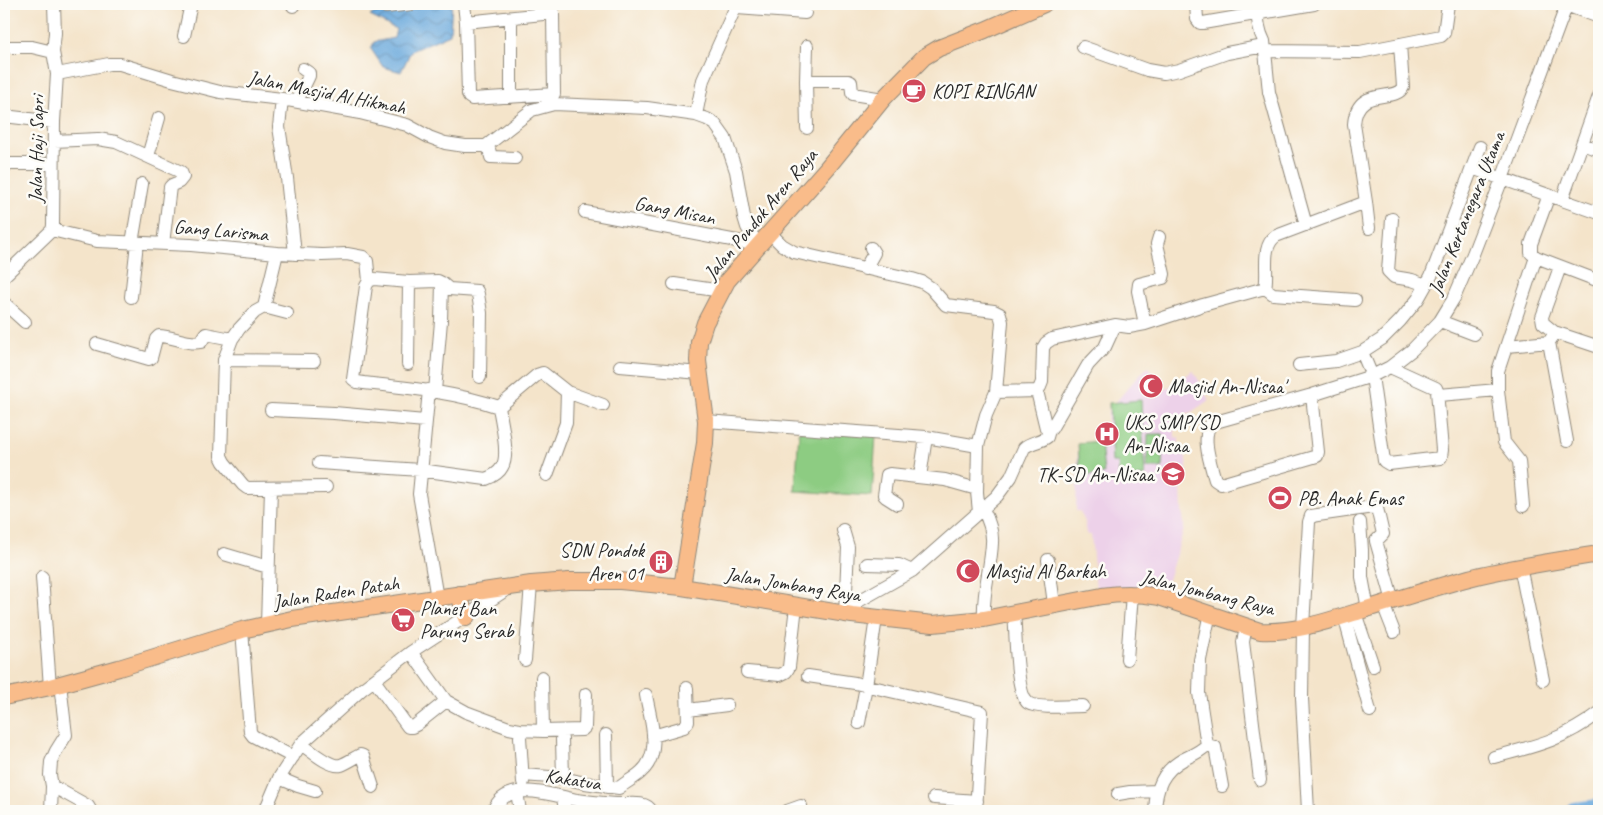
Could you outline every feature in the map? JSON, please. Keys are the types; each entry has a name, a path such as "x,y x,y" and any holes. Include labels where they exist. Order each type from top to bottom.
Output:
{"main road":[{"name":"Jalan Pondok Aren Raya","path":"682,587 705,443 706,421 698,353 699,342 706,323 727,281 827,168 883,99 924,57 939,48 1044,4"},
{"name":"Jalan Jombang Raya","path":"682,587 848,614 933,624 984,618 1121,593 1159,597 1246,626 1274,632 1303,627 1369,609 1469,578 1520,566 1599,554"},
{"name":"Jalan Raden Patah","path":"4,697 120,668 242,630 307,616 514,585 569,581 620,581 682,587"},
{"path":"459,594 466,618"}],"street":[{"name":"Jalan Haji Sapri","path":"4,276 52,230 57,74 53,52 55,33 54,4"},
{"path":"184,36 191,4"},
{"path":"383,4 386,7 390,7 412,4"},
{"path":"464,4 469,97 472,99 554,94 553,8 511,18 466,22"},
{"path":"1196,4 1197,19 1200,23 1257,9 1314,4"},
{"path":"1083,47 1147,70 1164,73 1179,70 1227,53 1264,49 1360,52 1443,34 1448,4"},
{"name":"Jalan Kertanegara Utama","path":"1312,395 1317,456 1221,484 1215,480 1206,445 1208,427 1212,423 1372,376 1390,367 1412,350 1440,322 1465,272 1502,179 1566,4 1599,17"},
{"path":"696,115 703,80 737,6 805,13"},
{"path":"1257,9 1269,92 1306,226"},
{"path":"511,18 511,97"},
{"path":"1369,228 1354,124 1355,115 1359,106 1368,100 1398,93 1402,90 1400,44"},
{"path":"806,128 807,46"},
{"path":"4,47 32,47 53,52"},
{"name":"Jalan Masjid Al Hikmah","path":"57,74 117,63 220,92 297,101 360,113 407,125 445,143 478,147 488,145"},
{"path":"297,101 309,76 309,72 304,69"},
{"path":"806,81 849,81 851,82 854,94 883,99"},
{"path":"1562,200 1599,96"},
{"path":"282,99 279,127 287,178 295,254"},
{"path":"515,158 491,157 488,145 532,110 554,104 647,108 696,115 715,124 725,138 736,171 744,217 758,245"},
{"path":"4,118 4,116 54,122"},
{"path":"148,156 159,118"},
{"path":"54,141 108,140 179,170 183,174 180,182 170,187 163,244"},
{"path":"1582,144 1599,150"},
{"path":"1299,365 1336,361 1362,352 1382,339 1400,321 1418,299 1431,276 1480,147"},
{"path":"4,164 53,164"},
{"path":"1472,168 1599,214"},
{"path":"131,298 142,184"},
{"path":"1549,195 1531,244 1531,254 1599,281"},
{"path":"1265,288 1267,277 1266,259 1268,247 1272,239 1366,202"},
{"name":"Gang Misan","path":"585,212 758,245"},
{"path":"1392,219 1388,271 1394,277 1426,285"},
{"name":"Gang Larisma","path":"52,230 97,241 190,245 295,254 347,254 363,257 367,261 369,281"},
{"path":"769,232 782,245 794,252 922,282 946,305 994,311 1000,314 1002,322 996,392 986,414 978,446 976,489 981,510 987,518 992,542 985,588 984,618"},
{"path":"1145,324 1138,291 1139,284 1163,278 1164,274 1157,244 1158,237"},
{"path":"865,269 874,253 871,248"},
{"path":"264,308 277,253"},
{"path":"1523,506 1518,460 1504,442 1498,390 1498,371 1536,257"},
{"path":"1560,266 1542,320 1552,337 1567,441"},
{"path":"480,377 481,313 476,291 449,288 438,281 369,281 366,286 353,379 364,383 432,390 472,398 500,407"},
{"path":"408,364 410,282"},
{"path":"437,598 420,502 420,470 425,421 432,390 441,321 442,283"},
{"path":"674,284 722,291"},
{"path":"1265,288 1273,294 1355,300"},
{"path":"1037,391 1042,382 1043,348 1046,343 1052,340 1115,326 1129,327 1145,324 1203,305 1265,288"},
{"path":"4,303 25,322"},
{"path":"287,313 264,308 255,312 232,340 224,360 222,459 247,488 326,487"},
{"path":"1440,322 1474,334"},
{"path":"848,614 857,602 912,571 996,496 1011,477 1026,446 1048,437 1049,430 1052,429 1088,365 1105,347 1115,326"},
{"path":"97,344 149,360 156,339 159,336 195,343 201,342 206,334 232,340"},
{"path":"1507,346 1552,337 1599,347"},
{"path":"1362,352 1372,376 1384,461 1389,464 1442,457 1439,395 1436,388 1390,367"},
{"path":"224,360 314,361"},
{"path":"620,366 700,373"},
{"path":"500,407 537,375 543,373 567,392 603,405"},
{"path":"1439,395 1498,390"},
{"path":"996,392 1037,391"},
{"path":"1037,391 1046,428 1049,430"},
{"path":"547,475 566,423 567,392"},
{"path":"319,463 420,470 486,479 493,476 502,467 506,454 500,407"},
{"path":"271,410 425,421"},
{"path":"706,421 926,437 978,446"},
{"path":"920,477 926,437"},
{"path":"897,504 884,495 887,475 890,474 962,484 976,489"},
{"path":"267,625 271,488"},
{"path":"1308,811 1302,698 1303,627 1310,516 1375,507 1382,535 1376,541 1380,557 1369,609 1370,711"},
{"path":"1360,522 1362,577 1369,609 1373,666"},
{"path":"843,530 848,547 848,614"},
{"path":"224,554 268,566"},
{"path":"1362,561 1380,557"},
{"path":"1048,560 1054,604"},
{"path":"868,564 899,564 912,571"},
{"path":"1520,566 1543,680"},
{"path":"42,577 55,685 66,735 51,762 51,811"},
{"path":"525,660 531,584"},
{"path":"264,811 279,778 301,744 374,680 411,652 514,585"},
{"path":"1127,659 1132,594"},
{"path":"747,672 780,675 790,667 796,606"},
{"path":"1369,609 1394,632"},
{"path":"1014,612 1019,685 1024,698 1029,704 1037,706 1083,706"},
{"path":"1155,811 1157,791 1162,778 1181,761 1202,750 1206,745 1199,693 1200,660 1210,613"},
{"path":"859,723 876,618"},
{"path":"1246,626 1243,642 1260,780"},
{"path":"242,630 250,732 253,736 292,757"},
{"path":"411,652 446,701 466,712 509,728 543,731 582,730 585,727 586,694"},
{"path":"808,676 866,686 982,712 977,806 934,798"},
{"path":"542,677 543,731"},
{"path":"374,680 408,727 412,728 446,701"},
{"path":"653,736 684,727 688,722 687,688"},
{"path":"614,798 642,772 650,762 654,750 646,694"},
{"path":"688,710 727,704"},
{"path":"1494,757 1564,736 1599,713"},
{"path":"606,735 614,798"},
{"path":"520,738 522,786 520,811"},
{"path":"562,739 563,778"},
{"path":"301,744 334,765 340,765 360,755 363,756 374,787"},
{"path":"1206,745 1215,747 1222,786"},
{"path":"279,778 314,791"},
{"path":"522,786 563,778 614,798"},
{"path":"52,786 88,806 91,811"},
{"name":"Kakatua","path":"493,811 496,804 522,786 563,797 614,798 648,806 652,811"},
{"path":"1118,794 1157,791"},
{"path":"563,797 565,811"},
{"path":"787,811 801,806"}],"shaded area":[{"path":"1148,367 1165,389 1193,371 1209,400 1175,423 1175,437 1179,438 1179,445 1183,445 1183,456 1186,456 1187,462 1187,479 1185,479 1184,486 1181,486 1184,529 1164,592 1096,589 1091,535 1088,535 1085,529 1085,522 1080,511 1076,511 1078,443 1105,441 1109,403 1116,402"}],"green space":[{"path":"1141,400 1145,476 1119,478 1118,462 1112,462 1109,403"},
{"path":"799,431 876,435 872,496 795,491"},
{"path":"1148,434 1163,434 1162,468 1147,468"},
{"path":"1101,441 1104,474 1080,476 1078,443"}],"water":[{"path":"432,4 452,4 450,34 411,51 401,72 383,67 371,49 374,42 394,38 396,29 370,16 374,13"}],"waterway":[{"path":"1574,811 1599,808"}],"place":[{"name":"KOPI RINGAN","path":"914,91"},
{"name":"Masjid An-Nisaa'","path":"1151,386"},
{"name":"UKS SMP/SD An-Nisaa","path":"1107,434"},
{"name":"TK-SD An-Nisaa'","path":"1173,474"},
{"name":"PB. Anak Emas","path":"1280,498"},
{"name":"SDN Pondok Aren 01","path":"661,562"},
{"name":"Masjid Al Barkah","path":"968,571"},
{"name":"Planet Ban Parung Serab","path":"403,620"}]}
